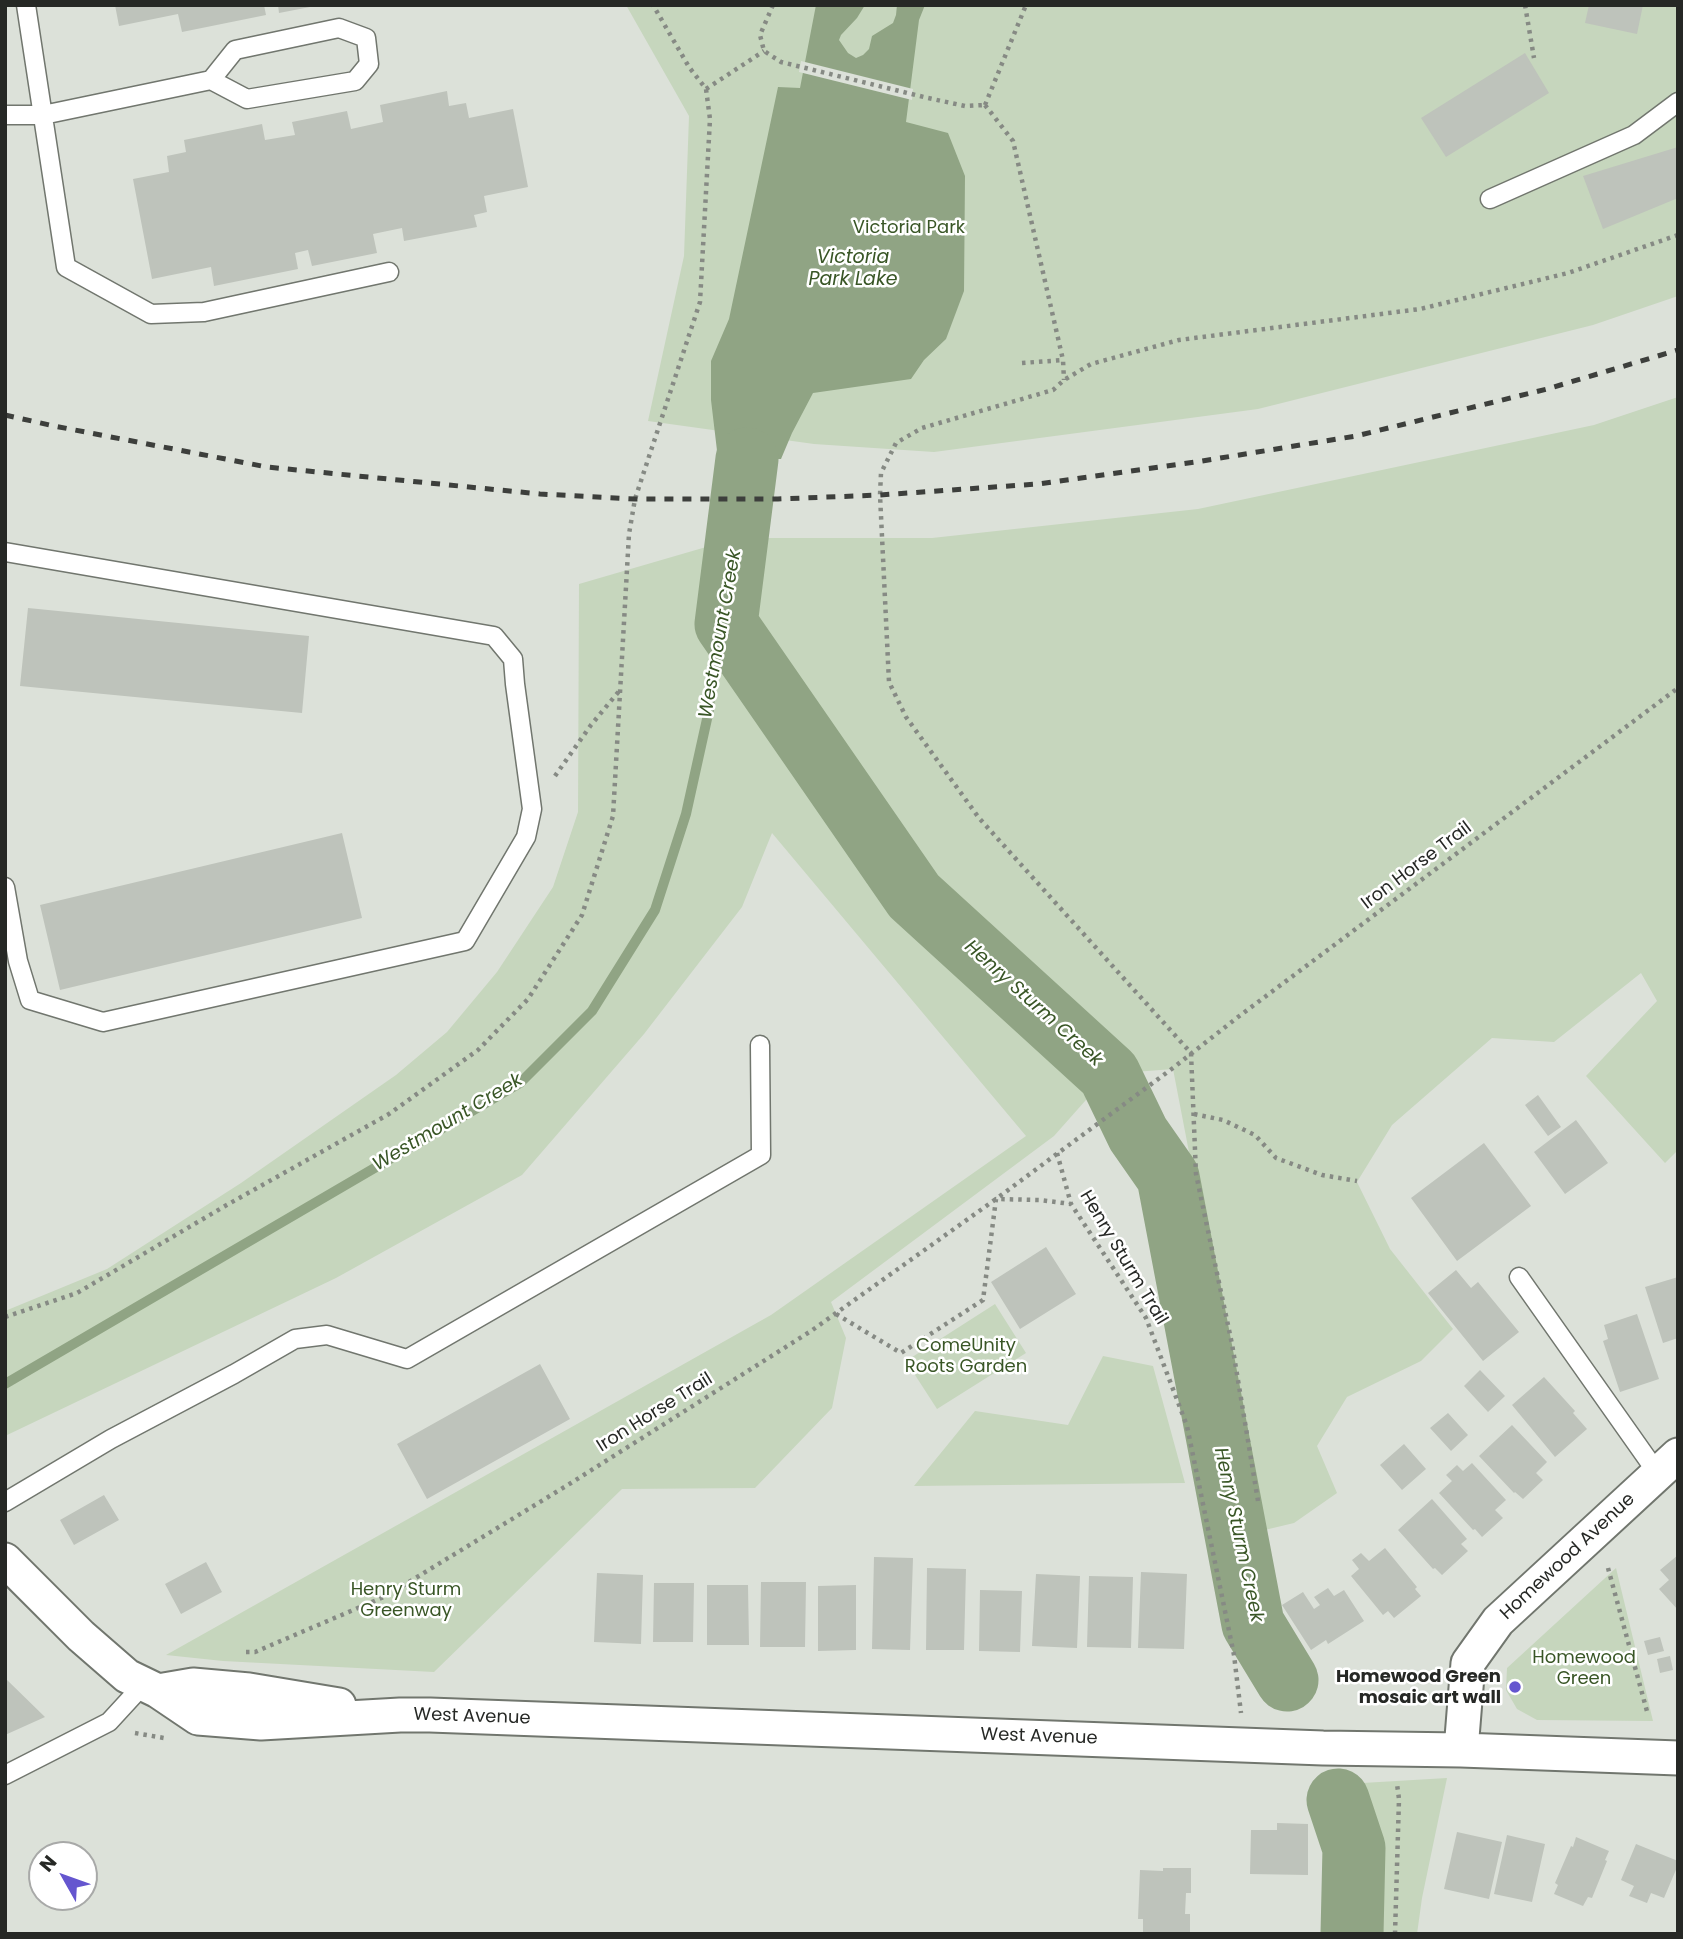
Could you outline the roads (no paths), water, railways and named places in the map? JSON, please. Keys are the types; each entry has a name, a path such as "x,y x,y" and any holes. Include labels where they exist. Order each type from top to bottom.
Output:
{"street":[{"name":"Homewood Avenue","path":"1461,1750 1468,1663 1475,1652 1498,1621 1668,1464"},
{"name":"West Avenue","path":"5,1560 81,1636 127,1676 198,1718 261,1723 400,1715 1678,1758"}],"lane":[{"path":"26,5 66,267 151,314 204,312 389,272"},
{"path":"5,116 43,115 211,80 235,50 339,28 366,38 369,64 355,81 247,99 211,80"},
{"path":"1490,199 1634,135 1678,102"},
{"path":"5,552 494,636 513,659 514,684 532,808 526,837 465,941 103,1022 30,1000 12,962 5,887"},
{"path":"5,1502 111,1438 295,1339 327,1335 407,1359 761,1155 760,1045"},
{"path":"1519,1277 1668,1464"},
{"path":"5,1776 109,1721 151,1688"}],"water":[{"name":"Victoria Park Lake","path":"816,5 865,5 839,40 848,53 856,58 869,49 872,36 893,23 897,5 925,5 919,20 906,122 948,133 965,176 964,291 946,339 924,360 911,379 813,393 781,459 718,459 711,400 711,361 729,319 778,87 800,88"}],"waterway":[{"name":"Henry Sturm Creek","path":"747,459 726,624 914,896 1109,1074 1138,1134 1168,1177 1253,1624 1287,1680"},
{"name":"Westmount Creek","path":"5,1384 520,1083 592,1011 655,910 686,814 709,710 712,668 726,624"},
{"name":"Henry Sturm Creek","path":"1338,1800 1354,1848 1352,1934"}],"railway":[{"path":"5,415 267,467 540,494 635,499 778,499 1038,484 1356,436 1547,389 1678,350"}],"place":[{"name":"Homewood Green mosaic art wall","path":"1515,1687"}],"park label":[{"name":"Victoria Park","path":"909,228"},
{"name":"ComeUnity Roots Garden","path":"966,1356"},
{"name":"Henry Sturm Greenway","path":"406,1600"},
{"name":"Homewood Green","path":"1584,1668"}]}
